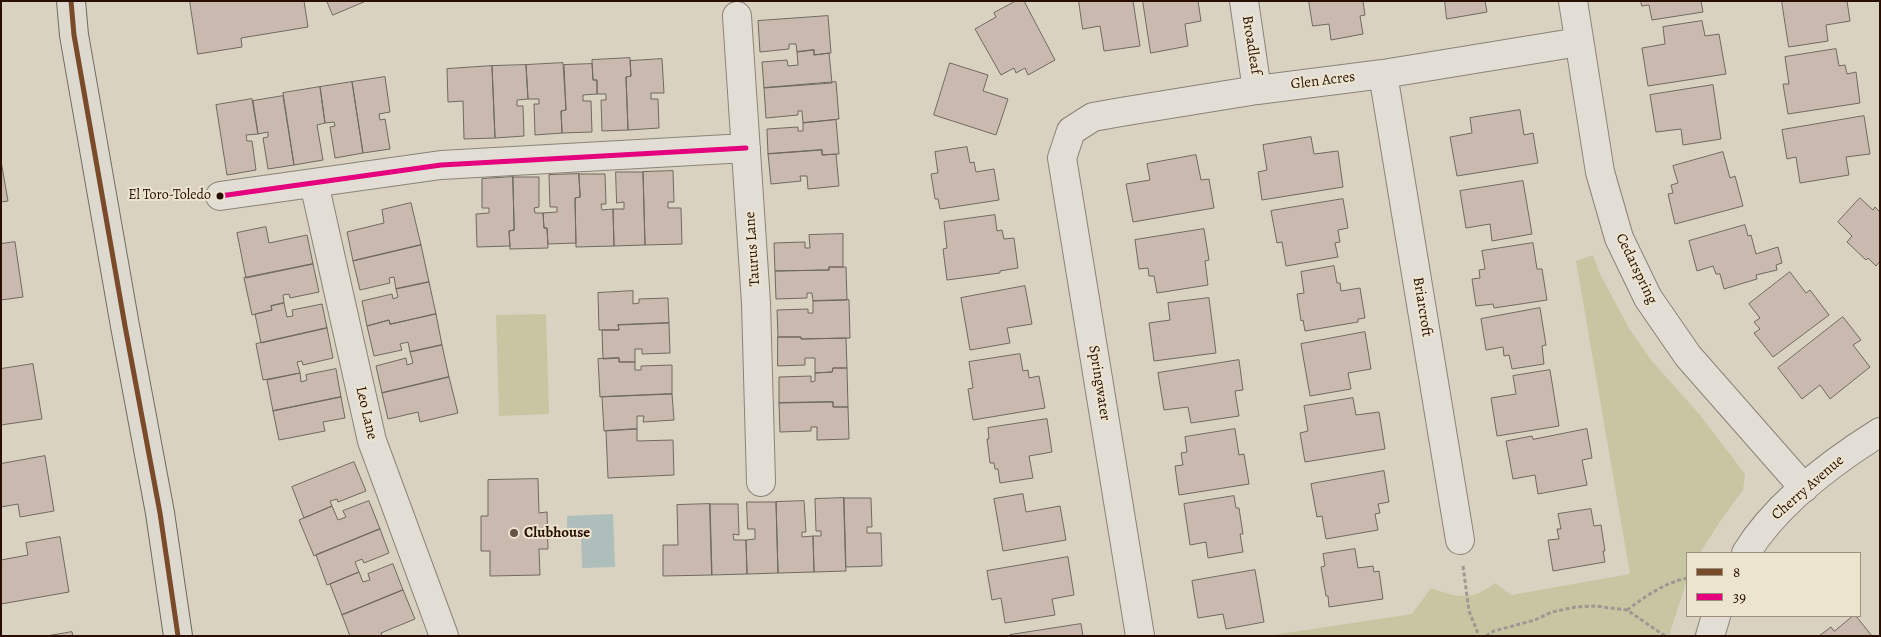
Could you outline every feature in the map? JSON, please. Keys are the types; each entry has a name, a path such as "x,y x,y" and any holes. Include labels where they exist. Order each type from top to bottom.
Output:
{"main road":[{"path":"71,1 78,55 125,326 160,513 178,636"}],"street":[{"name":"Broadleaf","path":"1244,1 1257,90"},
{"name":"Cedarspring","path":"1573,1 1600,172 1619,238 1648,298 1688,356 1804,488"},
{"name":"Taurus Lane","path":"737,16 756,303 761,482"},
{"name":"Glen Acres","path":"1071,131 1094,117 1257,90 1384,74 1579,42"},
{"name":"Briarcroft","path":"1384,74 1460,540"},
{"name":"Springwater","path":"1071,131 1062,158 1140,636"},
{"path":"220,196 441,164 746,148"},
{"name":"Leo Lane","path":"314,183 372,441 444,636"},
{"name":"Cherry Avenue","path":"1747,552 1766,526 1804,488 1844,456 1880,432"},
{"path":"1710,636 1716,617"}],"path":[{"path":"1460,540 1469,611 1479,636"},
{"path":"1627,610 1652,592 1686,578"},
{"path":"1486,636 1494,631 1535,620 1552,612 1576,607 1595,606 1627,610 1665,636"}],"shaded area":[{"path":"1593,255 1600,274 1629,328 1651,360 1700,415 1745,474 1743,490 1701,552 1686,552 1686,583 1669,636 1266,636 1412,614 1431,588 1449,594 1464,596 1479,593 1495,583 1511,595 1630,574 1576,261"},
{"path":"546,314 549,414 499,416 496,315"},
{"path":"613,514 615,567 582,568 581,529 567,530 567,516"}],"building":[{"path":"190,1 304,1 308,27 241,38 242,47 198,54"},
{"path":"327,1 366,1 333,15"},
{"path":"1016,1 1024,1 1055,60 1028,75 1025,68 1016,73 1014,68 1001,75 975,29 996,17 994,13"},
{"path":"1079,1 1133,1 1140,46 1104,51 1100,26 1083,29"},
{"path":"1143,1 1198,1 1201,21 1185,24 1188,46 1151,53"},
{"path":"1309,1 1363,1 1365,15 1360,16 1363,34 1331,40 1329,24 1313,26"},
{"path":"1445,1 1485,1 1487,12 1447,19"},
{"path":"1641,1 1701,1 1703,12 1652,20 1649,5 1642,6"},
{"path":"1782,1 1847,1 1850,21 1826,25 1828,41 1789,47"},
{"path":"828,16 831,53 814,55 814,50 797,52 796,44 789,44 789,49 760,52 758,21"},
{"path":"1702,21 1705,36 1719,34 1726,74 1648,86 1642,48 1665,44 1663,27"},
{"path":"1836,49 1839,66 1845,65 1847,74 1856,72 1860,103 1788,114 1783,84 1789,84 1785,57"},
{"path":"814,50 814,55 829,53 832,83 764,88 762,62 787,60 788,66 798,65 797,52"},
{"path":"630,58 631,76 626,77 628,130 602,131 601,100 606,100 606,94 597,94 597,80 593,80 592,60"},
{"path":"662,59 664,93 651,93 651,99 658,99 659,128 628,130 626,77 631,76 630,61"},
{"path":"563,63 566,110 561,111 562,133 535,135 534,104 539,104 539,99 528,99 526,65"},
{"path":"950,63 988,75 983,91 1008,99 996,135 934,115"},
{"path":"592,64 593,80 597,80 597,94 583,95 583,101 591,101 592,132 562,133 561,111 566,110 564,65"},
{"path":"526,65 528,99 517,100 517,106 523,106 524,136 495,138 492,66"},
{"path":"492,66 495,138 464,139 463,101 448,102 447,69"},
{"path":"385,77 390,112 379,114 380,120 385,119 390,149 363,153 352,82"},
{"path":"352,82 363,153 335,158 330,127 335,126 334,122 325,123 320,87"},
{"path":"836,82 839,119 803,123 802,111 798,111 798,115 766,118 764,88"},
{"path":"1713,85 1721,139 1683,145 1681,129 1656,132 1650,95"},
{"path":"320,87 325,123 317,125 323,160 294,165 283,93"},
{"path":"283,96 294,165 268,169 263,138 268,137 268,132 258,134 253,101"},
{"path":"252,99 258,134 246,135 247,141 252,141 256,170 227,175 216,105"},
{"path":"1520,110 1524,135 1533,133 1538,163 1457,176 1450,137 1472,133 1470,118"},
{"path":"1864,116 1870,154 1846,157 1849,175 1800,183 1796,157 1787,159 1782,130"},
{"path":"836,120 839,154 822,155 822,150 768,154 767,129 798,127 798,131 803,131 803,123"},
{"path":"1311,137 1314,154 1338,151 1343,187 1262,200 1258,172 1267,170 1263,145"},
{"path":"967,147 970,163 974,162 976,172 994,169 999,200 940,209 938,199 935,199 931,174 938,173 935,152"},
{"path":"822,150 822,155 836,154 839,186 808,189 807,176 800,176 801,181 771,184 768,154"},
{"path":"1723,152 1730,178 1735,176 1743,206 1675,224 1668,194 1673,193 1671,185 1678,183 1673,166"},
{"path":"1196,155 1201,180 1209,179 1214,208 1133,222 1126,184 1150,180 1147,164"},
{"path":"1,161 8,201 1,202"},
{"path":"673,171 674,202 668,202 668,208 681,208 682,244 645,245 643,172"},
{"path":"616,172 643,172 645,245 614,246 613,209 624,209 624,202 617,203"},
{"path":"579,174 605,174 606,204 601,204 602,210 613,209 614,246 576,247 575,198 580,197"},
{"path":"579,174 580,197 575,198 576,243 548,244 547,228 544,228 543,213 557,212 557,207 550,207 549,175"},
{"path":"513,177 514,230 509,231 510,246 477,247 476,214 489,213 489,208 482,208 482,179"},
{"path":"513,177 539,177 539,207 534,208 535,213 543,213 544,228 547,228 548,248 510,249 509,231 514,230"},
{"path":"1523,181 1532,234 1492,241 1490,224 1466,228 1460,191"},
{"path":"1860,198 1873,210 1875,207 1880,212 1880,261 1876,266 1868,258 1866,260 1847,242 1852,236 1838,222"},
{"path":"1343,199 1348,228 1338,230 1340,242 1335,243 1338,257 1286,266 1282,242 1277,243 1271,211"},
{"path":"411,203 421,245 353,261 347,232 384,223 382,210"},
{"path":"995,215 997,231 1002,230 1004,239 1014,238 1018,268 1000,271 1000,273 947,280 943,249 947,248 944,222"},
{"path":"1745,225 1748,236 1751,235 1756,254 1778,247 1782,263 1776,265 1777,270 1756,275 1757,279 1724,289 1720,274 1716,274 1713,266 1697,271 1689,241"},
{"path":"266,227 269,243 307,235 313,264 246,278 237,233"},
{"path":"1204,229 1209,260 1205,261 1208,285 1157,293 1154,276 1149,276 1148,268 1139,269 1135,240"},
{"path":"843,234 843,267 829,267 829,270 775,271 774,243 805,242 805,248 810,248 809,235"},
{"path":"15,242 23,297 1,300 1,244"},
{"path":"1533,243 1537,269 1542,269 1547,300 1494,308 1493,304 1476,306 1472,279 1480,278 1479,270 1485,269 1482,251"},
{"path":"421,245 429,282 396,289 394,277 389,278 390,283 360,290 353,261"},
{"path":"313,264 319,292 290,298 289,294 283,295 284,303 271,306 272,310 252,315 244,278"},
{"path":"1334,266 1337,283 1340,283 1341,291 1360,288 1365,318 1358,319 1358,322 1305,331 1303,320 1301,321 1297,294 1304,293 1301,272"},
{"path":"829,267 846,267 847,300 813,301 812,293 807,293 807,298 776,299 775,271 829,270"},
{"path":"1790,272 1806,293 1810,290 1829,315 1773,357 1754,333 1760,329 1754,322 1760,318 1749,304"},
{"path":"429,282 436,314 390,324 389,320 367,326 362,301 392,294 393,299 398,297 396,289"},
{"path":"1025,286 1032,324 1007,328 1010,343 970,350 961,298"},
{"path":"633,291 633,304 639,303 639,299 668,298 669,323 618,325 619,330 599,330 598,293"},
{"path":"1209,298 1216,353 1154,361 1149,323 1170,320 1168,303"},
{"path":"849,300 850,338 801,339 801,337 778,337 777,310 808,309 808,313 813,313 813,301"},
{"path":"284,303 287,317 293,316 292,310 322,304 327,328 261,343 255,314 272,310 271,306"},
{"path":"1540,308 1546,345 1542,346 1544,364 1512,369 1509,355 1504,356 1503,347 1486,350 1481,319"},
{"path":"436,314 442,345 410,352 408,342 400,344 402,350 374,356 367,326 389,320 390,324"},
{"path":"1843,317 1861,340 1853,345 1870,367 1830,399 1820,385 1802,399 1778,368"},
{"path":"669,323 670,353 642,354 642,349 635,349 635,362 619,362 619,358 603,359 602,330 619,330 618,325"},
{"path":"327,328 333,358 303,365 302,361 297,362 300,373 263,380 256,344"},
{"path":"1365,332 1371,369 1348,373 1351,389 1310,396 1301,344"},
{"path":"778,337 801,337 801,339 846,338 847,368 833,368 832,372 815,373 815,358 805,358 805,365 778,366"},
{"path":"442,345 449,377 382,393 376,366 406,358 407,365 413,363 410,352"},
{"path":"1020,354 1023,371 1028,370 1029,378 1039,376 1045,408 973,420 968,389 973,388 969,362"},
{"path":"619,358 619,362 635,362 635,370 641,370 641,366 672,365 672,394 600,397 598,359"},
{"path":"1239,360 1243,390 1235,391 1239,416 1191,423 1188,407 1164,410 1158,373"},
{"path":"33,364 42,419 1,425 1,369"},
{"path":"833,368 847,368 848,407 833,407 833,402 779,403 779,377 811,376 811,382 815,381 815,373 832,372"},
{"path":"336,369 341,397 273,411 267,380 300,373 301,382 307,380 306,375"},
{"path":"1550,370 1559,426 1497,436 1491,398 1516,394 1513,376"},
{"path":"449,377 458,413 420,422 418,412 388,419 382,393"},
{"path":"672,394 674,420 643,422 644,416 637,416 637,429 604,431 602,397"},
{"path":"341,397 345,418 323,422 325,431 279,440 273,411"},
{"path":"1353,398 1356,415 1379,412 1385,449 1305,462 1300,433 1308,431 1304,406"},
{"path":"833,402 833,407 848,407 849,439 817,440 817,427 811,427 811,431 780,432 779,403"},
{"path":"1047,419 1052,452 1029,456 1033,478 1000,483 998,469 995,469 994,463 990,463 987,439 989,439 988,428"},
{"path":"637,429 637,441 673,440 674,475 608,478 606,431"},
{"path":"1235,429 1239,455 1244,454 1249,484 1179,495 1175,466 1183,465 1181,453 1187,452 1185,437"},
{"path":"1587,429 1592,458 1582,460 1587,485 1538,494 1535,475 1513,479 1506,441 1532,436 1533,439"},
{"path":"45,456 54,511 20,517 18,504 1,507 1,464"},
{"path":"354,462 366,491 338,502 337,499 330,501 332,506 304,518 292,487"},
{"path":"1384,471 1389,502 1378,504 1380,513 1375,514 1378,530 1326,539 1322,516 1317,517 1311,484"},
{"name":"Clubhouse","path":"538,479 539,513 547,512 548,549 539,549 540,575 490,576 490,551 481,551 481,516 488,516 488,480"},
{"path":"1023,494 1026,512 1060,506 1066,540 1003,551 994,499"},
{"path":"1234,496 1236,508 1239,508 1243,534 1240,534 1243,552 1208,558 1206,542 1190,545 1184,504"},
{"path":"844,498 871,498 872,527 867,527 867,533 881,533 882,566 846,567"},
{"path":"844,498 846,571 814,572 813,536 821,536 821,531 816,531 815,499"},
{"path":"369,501 380,529 314,556 299,520 332,506 338,520 346,517 343,511"},
{"path":"804,501 806,532 802,532 802,537 813,536 814,572 778,573 776,502"},
{"path":"747,502 776,502 778,573 747,574 746,540 755,539 755,529 748,529"},
{"path":"710,504 712,575 663,576 663,545 678,545 677,505"},
{"path":"710,504 738,504 739,535 733,534 734,540 746,540 747,574 712,575"},
{"path":"1591,509 1594,526 1601,525 1605,562 1553,571 1548,540 1559,539 1557,529 1561,529 1558,514"},
{"path":"380,529 389,553 364,563 362,559 355,562 359,572 327,585 316,555"},
{"path":"60,537 69,592 1,604 1,560 28,555 26,543"},
{"path":"1355,549 1358,568 1373,566 1374,572 1379,571 1383,599 1329,607 1321,567 1325,566 1323,554"},
{"path":"1068,557 1074,595 1052,599 1055,615 1005,623 1001,598 992,600 987,571"},
{"path":"393,564 403,590 342,615 330,584 359,572 363,582 370,580 368,574"},
{"path":"1255,570 1264,622 1226,629 1223,614 1198,618 1192,581"},
{"path":"403,590 415,619 381,633 382,636 350,636 342,615"},
{"path":"1852,617 1857,617 1872,636 1819,636 1831,627 1834,631"},
{"path":"1081,624 1083,636 1010,636 1010,635"},
{"path":"72,632 73,636 47,636"}],"transit line":[{"name":"8","path":"71,1 74,35 160,513 178,636"},
{"name":"39","path":"220,196 441,165 746,148"}],"place":[{"name":"El Toro-Toledo","path":"220,196"},
{"name":"Clubhouse","path":"514,533"}]}
